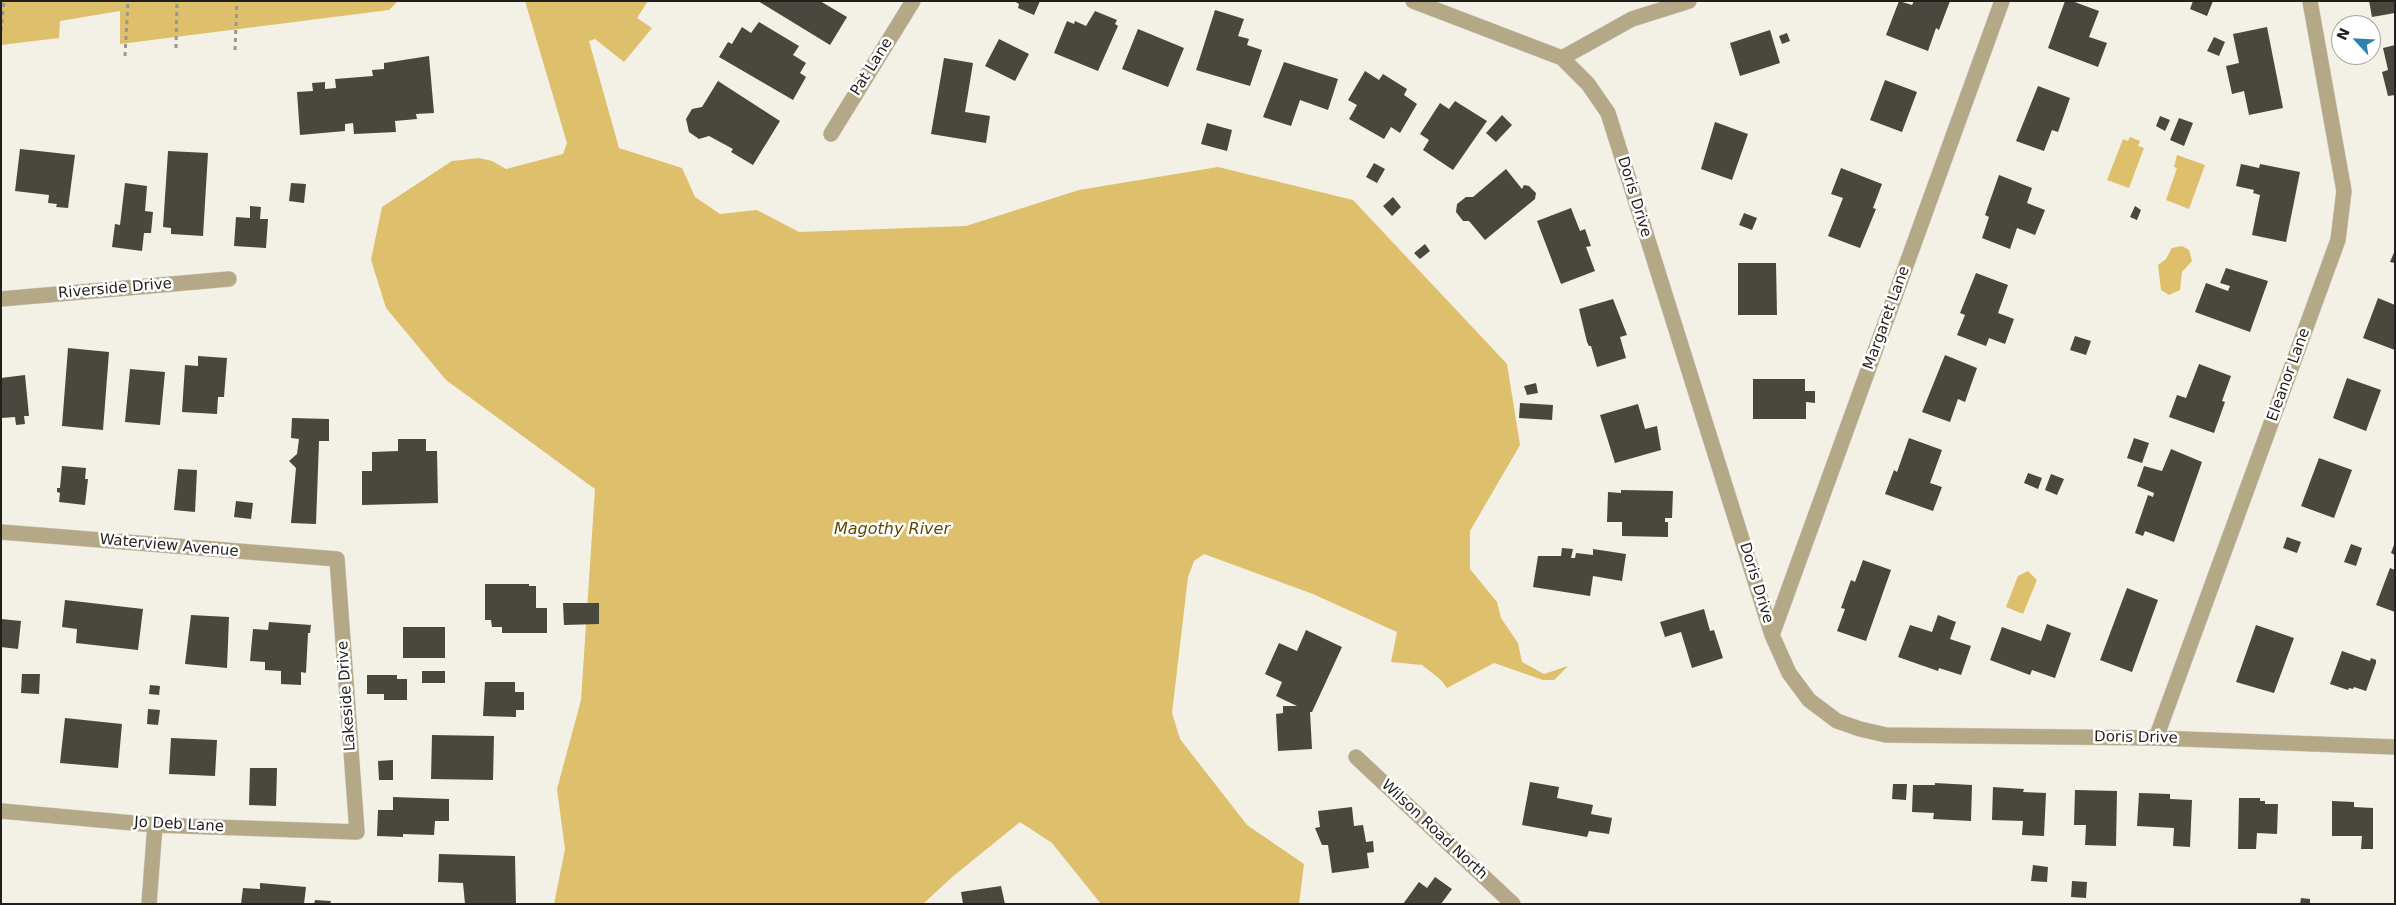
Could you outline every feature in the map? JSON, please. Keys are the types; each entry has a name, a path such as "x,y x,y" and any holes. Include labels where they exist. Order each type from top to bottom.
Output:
{"street":[{"name":"Pat Lane","path":"831,134 913,1"},
{"name":"Doris Drive","path":"1413,1 1562,58 1588,84 1608,113 1772,635 1789,673 1809,700 1837,721 1886,735 2156,738 2395,747"},
{"path":"1562,58 1632,19 1689,1"},
{"name":"Margaret Lane","path":"1772,635 2002,1"},
{"name":"Eleanor Lane","path":"2156,738 2338,240 2344,192 2310,1"},
{"name":"Riverside Drive","path":"1,299 229,279"},
{"name":"Waterview Avenue","path":"1,532 337,559"},
{"name":"Lakeside Drive","path":"337,559 357,832"},
{"name":"Wilson Road North","path":"1356,757 1513,904"},
{"name":"Jo Deb Lane","path":"1,811 155,825 357,832"},
{"path":"149,904 155,825"}],"path":[{"path":"1,31 4,1"},
{"path":"125,56 128,1"},
{"path":"176,48 177,1"},
{"path":"235,50 237,1"}],"water":[{"path":"1,1 398,1 389,10 120,44 120,11 60,21 59,38 1,45"},
{"name":"Magothy River","path":"525,1 648,1 637,18 652,28 624,62 595,39 589,41 619,148 682,168 695,197 720,214 757,210 799,232 966,226 1079,190 1218,167 1353,200 1507,364 1520,445 1470,531 1470,569 1497,602 1501,618 1518,643 1522,662 1544,674 1568,666 1554,680 1543,680 1494,663 1447,688 1441,680 1422,665 1391,662 1397,632 1313,594 1204,554 1194,561 1188,577 1172,713 1180,739 1247,825 1304,864 1299,904 1101,904 1052,843 1020,822 951,878 923,904 554,904 565,849 557,789 581,700 595,489 446,380 386,308 371,260 382,207 452,161 479,158 492,161 506,169 563,154 567,143"},
{"path":"2130,137 2140,141 2138,146 2144,148 2129,188 2107,180 2123,139 2128,141"},
{"path":"2177,155 2205,165 2189,209 2166,200 2177,168 2174,167"},
{"path":"2182,246 2189,250 2192,261 2182,272 2180,290 2169,295 2161,290 2158,265 2166,259 2172,248"},
{"path":"2028,571 2037,580 2023,614 2006,607 2018,576"}],"building":[{"path":"758,1 820,1 847,17 830,45"},
{"path":"1014,1 1040,1 1034,15 1018,8 1019,4"},
{"path":"1899,1 1912,5 1914,1 1950,1 1939,30 1936,28 1928,51 1886,35"},
{"path":"2065,1 2072,1 2099,11 2089,37 2107,43 2098,67 2048,48"},
{"path":"2193,1 2213,1 2207,16 2190,9"},
{"path":"2369,1 2395,1 2395,13 2372,15"},
{"path":"1215,10 1244,19 1238,36 1249,39 1247,45 1262,50 1250,86 1196,70"},
{"path":"1095,11 1117,20 1115,24 1118,26 1098,71 1054,53 1067,21 1074,24 1075,21 1086,26"},
{"path":"759,22 799,46 793,55 806,63 800,73 806,77 793,100 719,57 728,42 732,44 742,27 751,33"},
{"path":"2267,27 2283,108 2249,115 2244,91 2232,94 2226,66 2239,63 2233,34"},
{"path":"1138,29 1184,48 1168,87 1122,69"},
{"path":"1770,30 1780,63 1740,76 1730,43"},
{"path":"1787,33 1790,41 1782,44 1779,36"},
{"path":"2214,37 2225,42 2219,56 2207,51"},
{"path":"999,39 1029,54 1015,81 985,66"},
{"path":"2395,45 2395,95 2388,96 2382,72 2388,70 2383,48"},
{"path":"429,56 434,113 416,114 417,119 395,121 396,132 354,134 353,123 345,124 345,131 300,135 297,92 313,91 312,83 325,82 325,89 336,88 335,79 373,76 372,70 384,69 384,63"},
{"path":"944,58 973,63 965,112 990,116 986,143 931,134"},
{"path":"1284,62 1338,79 1328,110 1300,100 1291,126 1263,117"},
{"path":"1365,71 1379,80 1383,74 1407,89 1404,95 1417,104 1400,133 1391,127 1384,139 1349,119 1357,105 1348,100"},
{"path":"1885,80 1917,92 1902,132 1870,120"},
{"path":"718,81 780,121 753,165 731,152 733,149 709,136 699,139 689,132 686,119 692,109 702,107"},
{"path":"2038,86 2070,98 2058,132 2052,130 2044,151 2016,141"},
{"path":"1455,101 1487,121 1453,170 1423,150 1429,140 1420,134 1440,103 1449,109"},
{"path":"1502,115 1512,125 1496,142 1486,133"},
{"path":"2160,116 2170,120 2165,131 2156,126"},
{"path":"2179,118 2193,123 2184,146 2170,140"},
{"path":"1715,122 1748,134 1732,180 1701,169"},
{"path":"1207,123 1232,130 1227,151 1201,144"},
{"path":"20,149 75,155 68,208 56,207 57,204 48,203 49,195 15,191"},
{"path":"168,151 208,153 203,236 171,234 171,228 163,227"},
{"path":"1374,163 1385,169 1377,183 1366,177"},
{"path":"2241,164 2259,168 2260,164 2300,172 2286,242 2252,235 2260,195 2253,193 2254,190 2236,186"},
{"path":"1841,168 1882,184 1873,208 1876,209 1860,248 1828,236 1843,198 1831,194"},
{"path":"1506,169 1522,189 1524,185 1529,186 1536,193 1535,199 1485,240 1469,221 1463,221 1456,212 1457,204 1466,197 1473,197"},
{"path":"1999,175 2032,188 2027,203 2045,210 2035,235 2017,228 2010,249 1982,238 1989,217 1985,215"},
{"path":"125,183 147,186 145,211 153,212 151,233 144,233 142,251 112,247 115,224 120,225"},
{"path":"291,183 306,184 304,203 289,201"},
{"path":"1393,197 1401,207 1392,216 1383,206"},
{"path":"250,206 261,207 260,219 268,219 266,248 234,246 236,217 250,218"},
{"path":"2135,206 2141,210 2137,220 2130,217"},
{"path":"1571,208 1580,231 1585,229 1591,246 1586,247 1595,271 1561,284 1537,221"},
{"path":"1744,213 1757,218 1752,230 1739,225"},
{"path":"1425,244 1430,251 1420,259 1414,253"},
{"path":"2395,250 2395,263 2390,262"},
{"path":"1738,263 1776,263 1777,315 1738,315"},
{"path":"2226,268 2268,281 2250,332 2195,312 2206,283 2228,291 2230,286 2220,283"},
{"path":"1976,273 2008,285 1998,313 2014,319 2005,344 1989,338 1986,346 1957,335 1965,315 1960,313"},
{"path":"2378,298 2395,305 2395,350 2363,338"},
{"path":"1613,299 1627,335 1620,337 1626,358 1597,367 1591,346 1587,342 1579,309"},
{"path":"2075,336 2091,341 2086,355 2070,350"},
{"path":"68,348 109,352 103,430 62,426"},
{"path":"1945,355 1977,368 1965,402 1958,399 1950,422 1922,412"},
{"path":"198,356 227,358 224,397 218,397 217,414 182,412 185,365 198,366"},
{"path":"2199,364 2231,376 2222,401 2225,402 2214,433 2169,417 2177,395 2186,398"},
{"path":"130,369 165,372 160,425 125,422"},
{"path":"25,375 29,416 24,416 25,424 16,425 15,417 1,418 1,378"},
{"path":"2347,378 2381,390 2366,431 2333,418"},
{"path":"1753,379 1805,379 1805,391 1815,391 1815,403 1806,402 1806,419 1753,419"},
{"path":"1536,383 1538,393 1527,395 1524,386"},
{"path":"1520,403 1553,405 1552,420 1519,418"},
{"path":"1638,404 1645,429 1657,426 1661,450 1615,463 1600,415"},
{"path":"292,418 329,419 329,441 319,441 316,524 291,523 296,468 289,461 297,454 299,439 291,438"},
{"path":"1909,438 1942,450 1930,483 1942,487 1933,511 1885,494 1894,470 1897,472"},
{"path":"2134,438 2149,443 2142,463 2127,458"},
{"path":"398,439 426,439 426,451 437,451 438,503 362,505 362,471 372,471 372,452 398,451"},
{"path":"2171,449 2202,462 2174,542 2145,531 2143,536 2135,533 2148,495 2153,497 2154,493 2137,486 2144,466 2162,471"},
{"path":"2319,458 2352,470 2334,518 2301,506"},
{"path":"62,466 86,468 85,479 88,479 85,505 59,502 60,493 57,492 57,488 60,488"},
{"path":"178,469 197,470 195,512 174,510"},
{"path":"2028,473 2042,478 2038,489 2024,483"},
{"path":"2051,474 2064,479 2057,495 2045,490"},
{"path":"1621,490 1673,491 1672,518 1665,518 1665,522 1668,522 1668,537 1622,536 1622,522 1607,522 1608,492 1621,493"},
{"path":"236,501 253,503 251,519 234,517"},
{"path":"2287,537 2301,542 2297,553 2283,548"},
{"path":"2395,542 2395,555 2391,553"},
{"path":"2351,544 2362,548 2356,566 2344,562"},
{"path":"1562,548 1573,549 1571,558 1575,558 1576,553 1593,555 1593,549 1626,554 1622,581 1593,576 1590,596 1533,587 1538,556 1561,556"},
{"path":"1863,560 1891,570 1866,641 1837,631 1845,609 1841,608 1851,580 1855,582"},
{"path":"2390,568 2395,570 2395,612 2376,605"},
{"path":"485,584 529,584 529,586 536,586 536,608 547,608 547,633 502,633 502,627 492,627 491,620 485,620"},
{"path":"2127,588 2158,600 2132,672 2100,660"},
{"path":"65,600 143,609 138,650 76,643 77,629 62,627"},
{"path":"563,603 599,603 599,624 564,625"},
{"path":"1704,609 1710,631 1714,630 1723,658 1692,668 1681,632 1665,637 1660,622"},
{"path":"191,615 229,617 227,668 185,664"},
{"path":"1938,615 1956,622 1950,639 1971,646 1961,675 1939,668 1938,671 1898,657 1910,625 1932,632"},
{"path":"1,619 21,621 18,649 1,647"},
{"path":"269,622 311,625 310,633 308,633 306,673 301,672 301,685 281,684 281,671 265,670 265,662 250,661 253,629 268,630"},
{"path":"2047,624 2071,633 2055,678 2032,670 2030,675 1990,660 2002,627 2041,641"},
{"path":"2256,625 2294,638 2274,693 2236,682"},
{"path":"403,627 445,627 445,658 403,658"},
{"path":"1306,630 1342,647 1312,712 1310,712 1312,749 1278,751 1276,714 1283,713 1283,706 1297,706 1276,696 1282,682 1265,674 1279,643 1297,651"},
{"path":"2342,651 2370,661 2371,658 2376,660 2366,691 2354,687 2348,690 2330,684"},
{"path":"422,671 445,671 445,683 422,683"},
{"path":"22,674 40,674 39,694 21,693"},
{"path":"367,675 397,675 397,679 407,679 407,700 384,700 384,694 367,694"},
{"path":"485,682 515,682 515,692 524,692 524,710 516,710 516,717 483,716"},
{"path":"150,685 160,686 159,695 149,694"},
{"path":"148,709 160,710 158,725 147,724"},
{"path":"65,718 122,724 118,768 60,763"},
{"path":"432,735 494,736 493,780 431,779"},
{"path":"171,738 217,740 215,776 169,774"},
{"path":"393,760 393,780 379,780 378,761"},
{"path":"250,768 277,768 276,806 249,805"},
{"path":"1530,782 1559,787 1557,798 1593,805 1591,814 1612,818 1609,834 1589,831 1587,837 1522,825"},
{"path":"1935,783 1972,785 1971,821 1933,819 1934,813 1912,812 1913,785 1935,785"},
{"path":"1893,784 1907,784 1906,800 1892,799"},
{"path":"1993,787 2024,789 2023,792 2046,793 2044,836 2022,835 2023,821 1992,820"},
{"path":"2075,790 2117,791 2116,846 2085,845 2086,825 2074,825"},
{"path":"2139,793 2170,794 2170,799 2192,800 2190,847 2173,846 2174,828 2137,826"},
{"path":"393,797 449,799 449,821 435,821 434,835 403,834 403,837 377,836 378,810 393,810"},
{"path":"2239,798 2260,798 2260,801 2265,801 2265,804 2278,804 2277,834 2257,833 2256,849 2238,849"},
{"path":"2332,801 2354,802 2354,807 2373,808 2373,849 2361,849 2362,836 2332,836"},
{"path":"1352,807 1354,826 1363,825 1366,842 1373,841 1374,852 1367,853 1369,868 1332,873 1328,845 1322,845 1315,828 1320,827 1318,811"},
{"path":"439,854 515,856 516,904 465,904 463,883 438,882"},
{"path":"2033,865 2048,867 2047,882 2031,881"},
{"path":"1435,877 1452,889 1441,904 1403,904 1419,882 1427,888"},
{"path":"2072,881 2087,882 2086,898 2071,897"},
{"path":"260,883 306,887 304,904 241,904 243,888 260,889"},
{"path":"1001,886 1005,904 963,904 961,892"},
{"path":"2301,898 2310,899 2310,904 2300,904"},
{"path":"315,900 331,901 330,904 314,904"}]}
